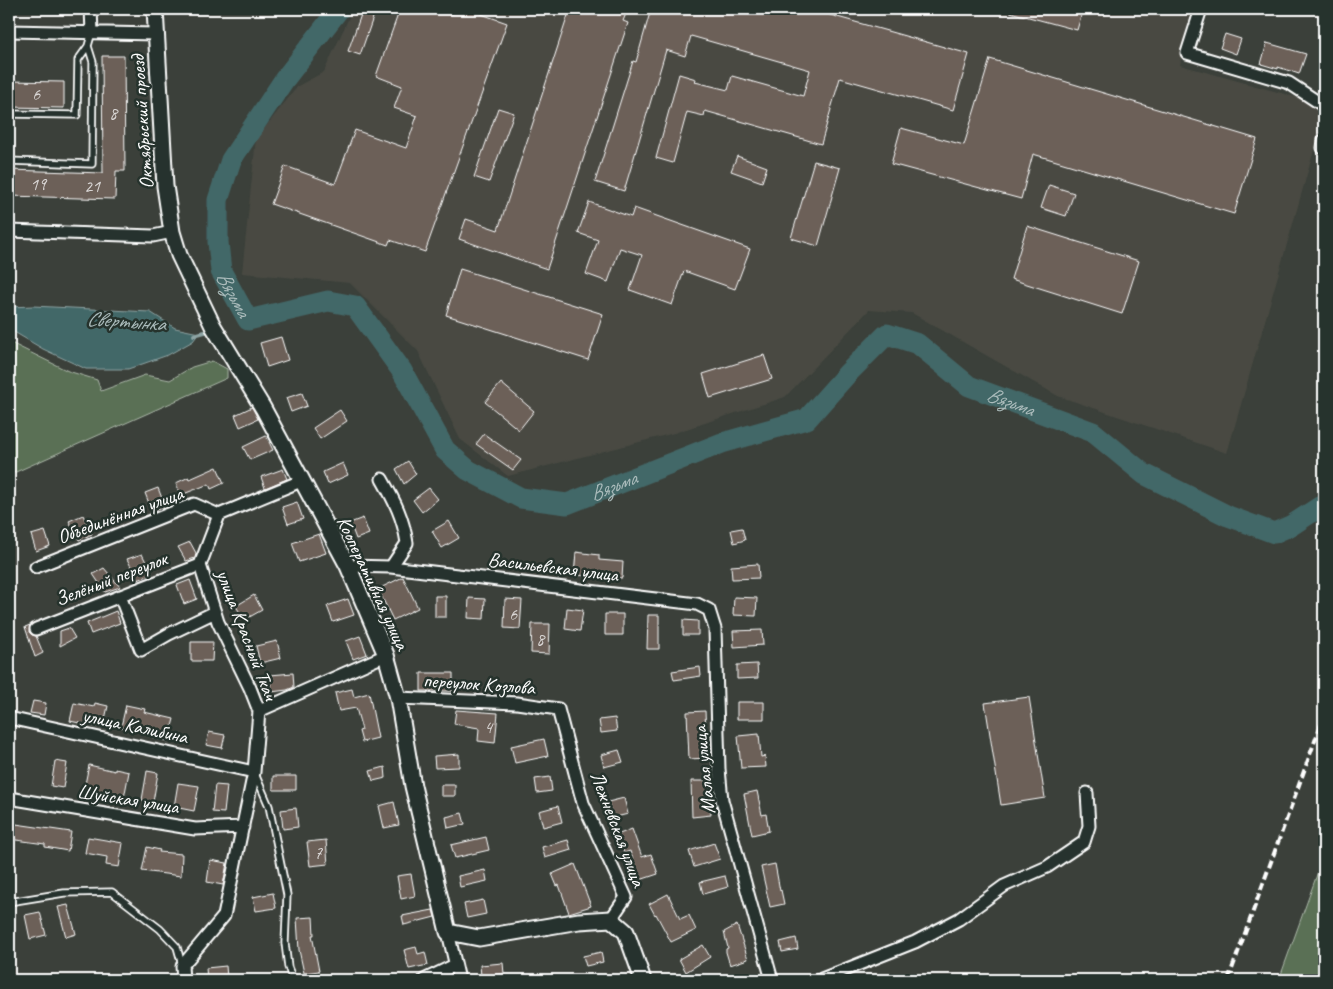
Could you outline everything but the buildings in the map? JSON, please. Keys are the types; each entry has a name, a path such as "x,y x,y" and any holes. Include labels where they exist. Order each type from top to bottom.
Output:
{"street":[{"path":"91,9 92,32"},
{"name":"Октябрьский проезд","path":"156,9 165,186 172,232"},
{"path":"1201,9 1187,53 1289,84 1324,106"},
{"path":"9,31 156,34"},
{"path":"9,231 153,236 172,232"},
{"name":"Кооперативная улица","path":"172,232 179,255 213,326 263,408 348,566 386,655 398,698 413,786 459,980"},
{"path":"382,479 404,522 407,544 391,566"},
{"path":"219,515 301,481"},
{"name":"Объединённая улица","path":"36,567 194,504 219,515"},
{"name":"улица Красный Ткач","path":"182,966 224,916 254,772 259,711 215,612 200,565 219,515"},
{"name":"Зелёный переулок","path":"36,628 200,565"},
{"name":"Васильевская улица","path":"348,566 391,566 697,604 709,610"},
{"path":"120,596 141,650 215,612"},
{"name":"Малая улица","path":"709,610 715,628 719,769 722,800 772,980"},
{"path":"259,711 386,655"},
{"name":"переулок Козлова","path":"398,698 517,702 558,709"},
{"name":"Лежневская улица","path":"558,709 583,803 626,897 611,919"},
{"name":"улица Калибина","path":"9,718 254,772"},
{"path":"819,980 915,942 959,920 1004,886 1047,867 1084,842 1089,826 1087,793"},
{"name":"Шуйская улица","path":"9,798 195,829 243,827"},
{"path":"448,932 479,938 579,921 611,919 626,932 642,980"},
{"path":"424,980 456,965"},
{"path":"182,966 183,980"}],"lane":[{"path":"9,114 77,115 78,60 88,46 92,32"},
{"path":"9,161 92,164 93,62 88,46"},
{"name":"улица Красный Ткач","path":"254,772 269,806 287,895 285,943 288,967 293,980"},
{"path":"9,902 64,893 112,892 160,929 177,947 182,966"}],"shaded area":[{"path":"353,9 1193,9 1184,39 1180,65 1313,102 1324,115 1227,453 1058,396 912,313 869,310 785,397 674,433 508,476 460,439 418,351 350,283 242,273 256,139 298,86 324,72"}],"green space":[{"path":"9,342 68,371 97,380 101,391 145,375 170,380 192,367 212,361 227,369 227,378 9,475"},
{"path":"1324,855 1324,980 1279,980"}],"water":[{"path":"33,306 150,312 175,328 199,333 193,341 168,355 128,369 86,369 43,349 9,329 9,307"}],"waterway":[{"name":"Вязьма","path":"339,9 284,80 231,160 218,200 218,242 221,271 248,320 328,301 355,306 402,371 445,450 468,470 521,498 567,504 722,443 807,419 847,374 887,334 918,344 969,386 1093,432 1144,474 1228,516 1274,533 1292,525 1324,504"},
{"name":"Свертынка","path":"194,335 212,330"}],"railway":[{"path":"1228,980 1324,716"}]}
